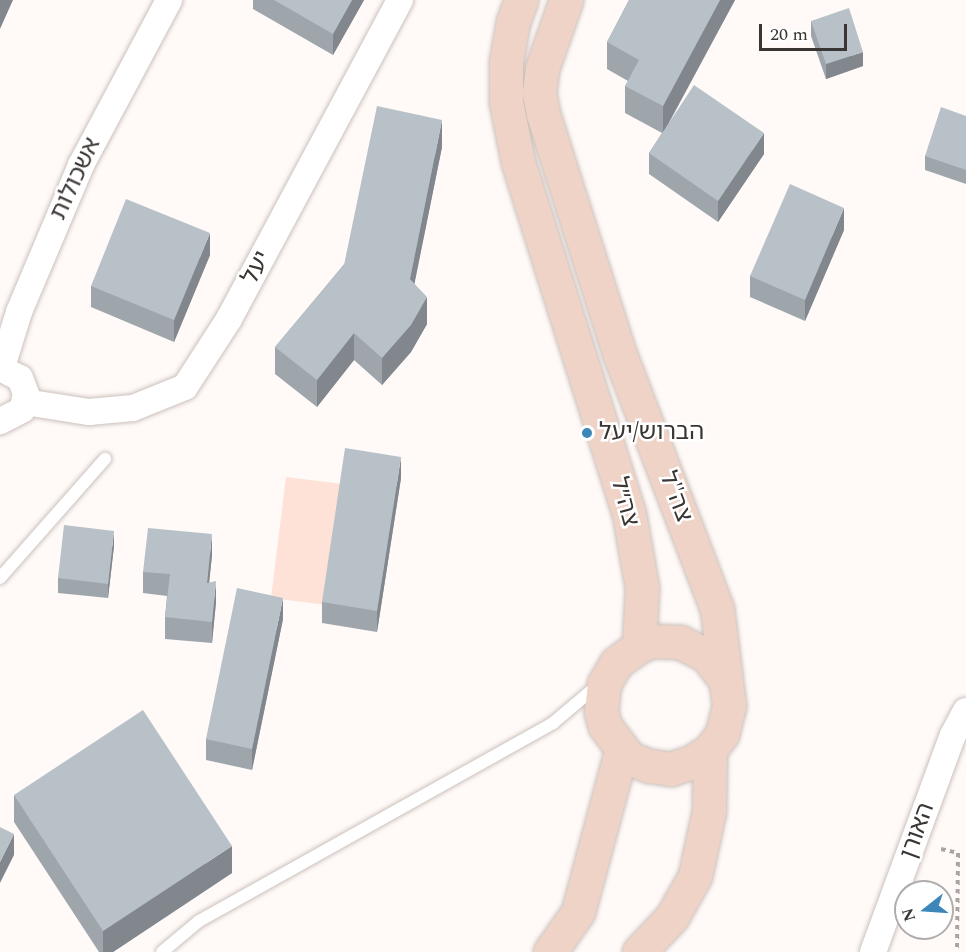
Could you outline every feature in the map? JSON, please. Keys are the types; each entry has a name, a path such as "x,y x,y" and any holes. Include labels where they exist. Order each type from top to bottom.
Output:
{"main road":[{"name":"צה״ל","path":"521,0 513,22 506,62 506,102 518,162 628,514 642,588 639,645"},
{"name":"צה\"ל","path":"566,0 542,69 539,93 543,114 621,355 717,609 728,716 722,734 710,750 709,811 695,876 672,917 639,952"},
{"path":"550,952 578,912 613,739 601,698 610,671 639,645 666,640 687,644 706,655 723,677"},
{"path":"613,739 639,763 671,769 692,762 710,750"}],"street":[{"name":"אשכולות","path":"1,368 19,312 81,165 169,0"},
{"name":"יעל","path":"25,402 89,412 133,408 185,387 230,319 400,0"},
{"path":"0,421 15,416 25,402 20,378 1,368"},
{"name":"האורן","path":"873,952 953,735 966,711"}],"lane":[{"path":"0,578 105,459"},
{"path":"162,952 199,921 553,723 610,671"},
{"path":"572,706 592,711 613,739"}],"path":[{"path":"957,952 958,853"}],"shaded area":[{"path":"286,477 342,484 327,605 271,598"}],"building":[{"path":"274,0 352,0 333,34"},
{"path":"629,0 720,0 663,106 625,86 639,60 607,42"},
{"path":"849,8 863,52 826,64 811,21"},
{"path":"694,85 764,133 718,201 649,153"},
{"path":"377,106 442,120 410,279 427,297 411,325 382,358 354,333 317,380 275,347 344,265"},
{"path":"941,107 966,116 966,170 925,156"},
{"path":"790,184 844,208 805,300 750,276"},
{"path":"126,199 210,233 174,320 91,286"},
{"path":"345,448 401,457 377,611 322,602"},
{"path":"64,525 114,531 108,584 58,578"},
{"path":"148,528 212,534 207,583 216,581 212,622 165,617 170,574 143,572"},
{"path":"237,588 283,598 252,749 206,739"},
{"path":"143,710 232,846 103,931 14,795"},
{"path":"0,827 14,834 0,862"}],"place":[{"name":"הברוש/יעל","path":"587,433"}]}
